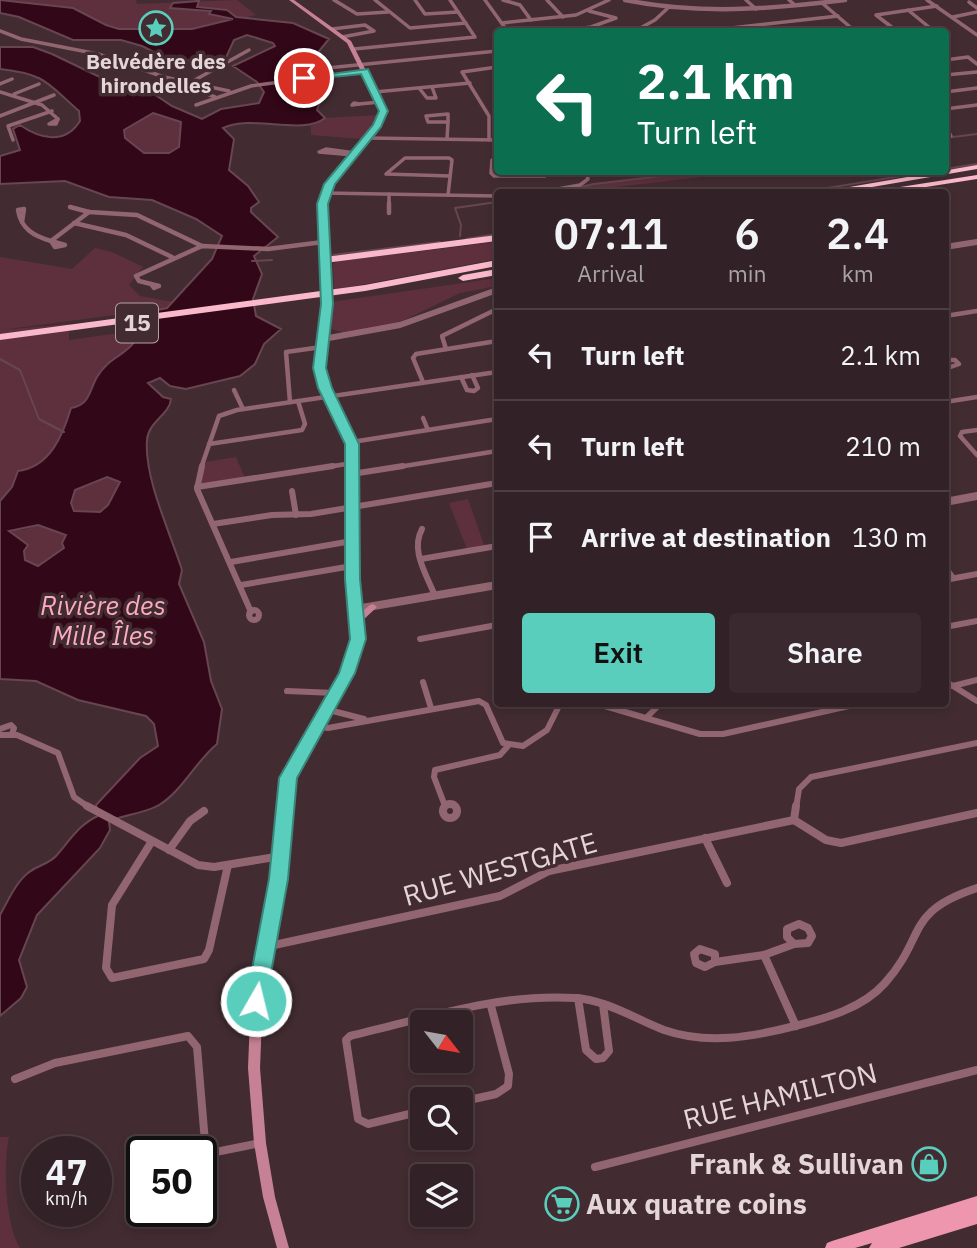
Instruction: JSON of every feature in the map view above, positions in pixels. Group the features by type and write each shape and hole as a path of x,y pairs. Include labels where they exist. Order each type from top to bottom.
{"highway":[{"path":"949,172 977,167"},
{"path":"849,189 931,175"},
{"path":"900,189 977,177"},
{"path":"325,260 494,239"},
{"name":"15","path":"274,303 494,267"},
{"name":"15","path":"0,339 479,276 494,268"}],"main road":[{"path":"283,1248 269,1196 260,1143 254,1040 257,994 281,856 288,778 356,651 357,621 352,566 352,442 320,372 327,304 323,242 325,193 383,117 380,102 354,49 332,29 291,0"},
{"path":"355,605 372,607"},
{"path":"357,621 372,607"},
{"path":"832,1248 977,1203"},
{"path":"876,1248 977,1217"}],"street":[{"path":"334,0 354,14 388,12"},
{"path":"375,0 410,28 466,23"},
{"path":"415,0 425,14 458,12"},
{"path":"354,49 475,37 450,0"},
{"path":"485,0 505,28"},
{"path":"503,0 520,5 531,20"},
{"path":"547,0 563,18"},
{"path":"502,23 563,18 589,11 609,0"},
{"path":"625,0 668,8 709,11 845,0"},
{"path":"746,0 756,9"},
{"path":"789,0 795,5"},
{"path":"927,0 977,35"},
{"path":"953,17 977,10 969,2"},
{"path":"821,3 852,28"},
{"path":"893,28 876,15 937,6"},
{"path":"641,28 668,8"},
{"path":"908,10 930,28"},
{"path":"584,28 616,18 589,11"},
{"path":"732,28 838,16"},
{"path":"332,29 365,25 374,31 342,37"},
{"path":"0,31 21,39 91,52 217,97"},
{"path":"193,81 249,50"},
{"path":"287,72 494,51"},
{"path":"949,59 968,57 977,64"},
{"path":"489,140 490,122 462,72 494,67"},
{"path":"196,105 256,85 365,71"},
{"path":"949,75 977,72"},
{"path":"164,77 193,81 231,92"},
{"path":"172,81 178,78"},
{"path":"0,84 12,79"},
{"path":"375,92 470,83"},
{"path":"0,98 39,85"},
{"path":"419,88 427,98 436,98 432,87"},
{"path":"949,92 977,88"},
{"path":"0,92 32,101 52,111 58,119"},
{"path":"0,116 32,101 54,95"},
{"path":"359,104 380,102"},
{"path":"949,108 977,105"},
{"path":"13,140 8,127 52,111"},
{"path":"447,139 449,122 446,114 426,116 426,121 449,122"},
{"path":"949,132 951,136"},
{"path":"368,138 494,140"},
{"path":"326,149 354,154 319,152 326,149"},
{"path":"448,195 452,160 449,158 405,158 386,174 450,176"},
{"path":"494,159 491,173 494,176 545,175"},
{"path":"558,189 580,185 588,179 587,175"},
{"path":"325,193 494,195"},
{"path":"389,194 389,213"},
{"path":"70,207 89,212 136,215 202,246"},
{"path":"22,222 29,233 51,241 89,212"},
{"path":"74,223 127,235 172,257"},
{"path":"150,283 139,281 136,276 172,257 202,246 263,249 323,242"},
{"path":"949,246 977,242"},
{"path":"290,402 286,351 383,331 418,319 469,295 494,290"},
{"path":"446,349 442,335 494,310"},
{"path":"949,315 977,311"},
{"path":"423,382 413,356 494,341"},
{"path":"949,360 955,360 959,364 949,368"},
{"path":"251,612 197,487 219,416 243,409 494,372"},
{"path":"461,377 467,390 474,391 478,388 472,375"},
{"path":"234,390 243,409"},
{"path":"949,401 977,397"},
{"path":"209,444 302,430 305,424 298,401"},
{"path":"423,418 428,430"},
{"path":"352,442 494,419"},
{"path":"977,430 962,432 960,436 977,455"},
{"path":"352,474 494,451"},
{"path":"197,487 352,463"},
{"path":"213,524 269,515 296,515 351,508 494,484"},
{"path":"292,491 296,515"},
{"path":"949,502 977,496"},
{"path":"422,529 417,536 421,559 435,596"},
{"path":"231,562 352,541"},
{"path":"421,559 494,547"},
{"path":"241,585 352,566"},
{"path":"949,572 953,578"},
{"path":"949,579 977,574"},
{"path":"372,607 494,585"},
{"path":"949,626 977,621"},
{"path":"420,639 494,626"},
{"path":"953,686 977,680"},
{"path":"423,682 431,708"},
{"path":"949,684 977,701"},
{"path":"288,691 335,693"},
{"path":"316,726 329,727 481,701 486,705 503,743 508,746"},
{"path":"446,806 434,777 435,770 500,755 508,746 542,738 559,707"},
{"path":"608,707 700,734 723,734 844,707"},
{"path":"646,718 657,707"},
{"path":"326,709 366,720"},
{"path":"0,729 10,725 14,729 12,734"},
{"path":"0,735 12,734 58,753 74,797 112,820 204,867 228,866 281,856"},
{"path":"977,743 810,778 799,789 794,820 826,841 841,843 977,813"},
{"path":"169,850 192,819 204,811"},
{"name":"RUE WESTGATE","path":"265,947 454,908 500,895 550,870 794,820"},
{"path":"705,838 727,883"},
{"path":"152,841 112,905 106,968 112,978 123,978 204,959 209,950 228,866"},
{"path":"410,1114 368,1124 358,1119 346,1040 350,1036 536,996 578,998 603,1004 684,1036 720,1039 796,1026 863,1002 886,982 925,912 976,891"},
{"path":"715,962 765,956 794,944"},
{"path":"765,956 796,1026"},
{"path":"578,998 586,1050 596,1059 603,1058 609,1051 603,1004"},
{"path":"473,1099 496,1094 508,1086 509,1074 491,1006"},
{"path":"15,1079 55,1063 188,1036 195,1041 197,1047 203,1136"},
{"name":"RUE HAMILTON","path":"595,1167 977,1070"},
{"path":"217,1151 260,1143"}],"shaded area":[{"path":"0,0 136,0 137,4 237,0 256,15 192,29 119,29 73,8"},
{"path":"153,113 181,122 179,148 169,153 144,153 125,138 124,130"},
{"path":"379,115 362,139 311,135 311,126 325,118"},
{"path":"663,175 719,175 599,189 575,189 584,185"},
{"path":"494,242 494,260 334,290 333,264 339,261"},
{"path":"95,248 112,252 143,267 129,285 140,296 173,302 167,308 1,330 69,324 69,340 141,330 129,351 98,375 89,398 80,406 71,408 54,448 39,463 18,471 12,487 0,501 0,257 72,269"},
{"path":"494,278 494,287 460,293 394,325 344,333 332,329 331,302"},
{"path":"236,457 245,478 201,484 205,462"},
{"path":"107,477 120,482 128,521 73,511 71,503 75,490"},
{"path":"468,499 484,545 467,549 449,503"},
{"path":"38,525 66,535 62,543 66,553 28,581 24,551 28,545 8,530 24,530"},
{"path":"0,1137 9,1137 6,1162 8,1209 20,1248 0,1248"}],"water":[{"name":"Rivière des Mille Îles","path":"0,0 73,8 119,29 192,29 233,19 209,14 211,11 170,8 173,3 199,1 197,7 227,10 236,17 293,23 329,39 311,61 291,64 280,70 287,82 298,84 321,99 317,110 325,118 304,125 248,123 223,128 234,139 229,170 248,186 259,202 251,208 251,212 278,237 254,256 262,274 253,299 256,316 281,329 264,344 255,364 240,376 186,389 170,386 160,378 148,383 163,397 171,399 167,409 148,434 147,455 159,505 182,570 179,584 204,642 211,681 222,709 217,744 182,784 159,805 109,822 110,830 100,848 37,915 19,960 27,987 21,998 0,1016 0,915 12,893 28,873 53,859 81,827 100,815 96,805 140,758 158,746 154,724 146,716 78,700 36,681 0,679 0,501 12,487 18,471 39,463 54,448 71,408 85,401 104,368 137,338 143,313 167,308 212,259 222,236 196,219 152,200 109,197 65,181 0,184 0,156 20,150 13,129 20,125 36,134 60,137 74,129 80,121 79,111 45,81 27,74 0,69 0,47 33,47 106,80 148,90 172,106 202,119 221,109 259,103 264,92 257,82 233,66 275,46 247,35 234,40 223,64 166,58 142,46 121,40 73,40 19,17 0,13","holes":["153,113 181,122 179,147 169,153 144,153 125,138 124,130","107,477 120,482 108,505 100,512 74,511 71,503 75,490","38,525 66,535 62,543 64,548 38,566 25,560 24,551 28,545 9,531"]}],"waterway":[{"path":"949,138 977,134"},
{"path":"949,168 977,164"},
{"path":"572,189 670,175"},
{"path":"821,189 908,175"},
{"path":"460,236 461,225 455,208 494,202"},
{"path":"466,239 494,234"},
{"path":"333,255 440,242"},
{"path":"252,261 272,260"},
{"path":"0,359 20,370 39,419 64,432"}],"place":[{"name":"Belvédère des hirondelles","path":"156,28"},
{"name":"Frank & Sullivan","path":"929,1164"},
{"name":"Aux quatre coins","path":"562,1204"}],"route":[{"path":"256,1001 278,879 288,778 292,766 347,673 358,639 353,593 352,444 325,388 320,368 327,304 322,204 330,184 378,125 383,111 365,71 304,78"}]}
